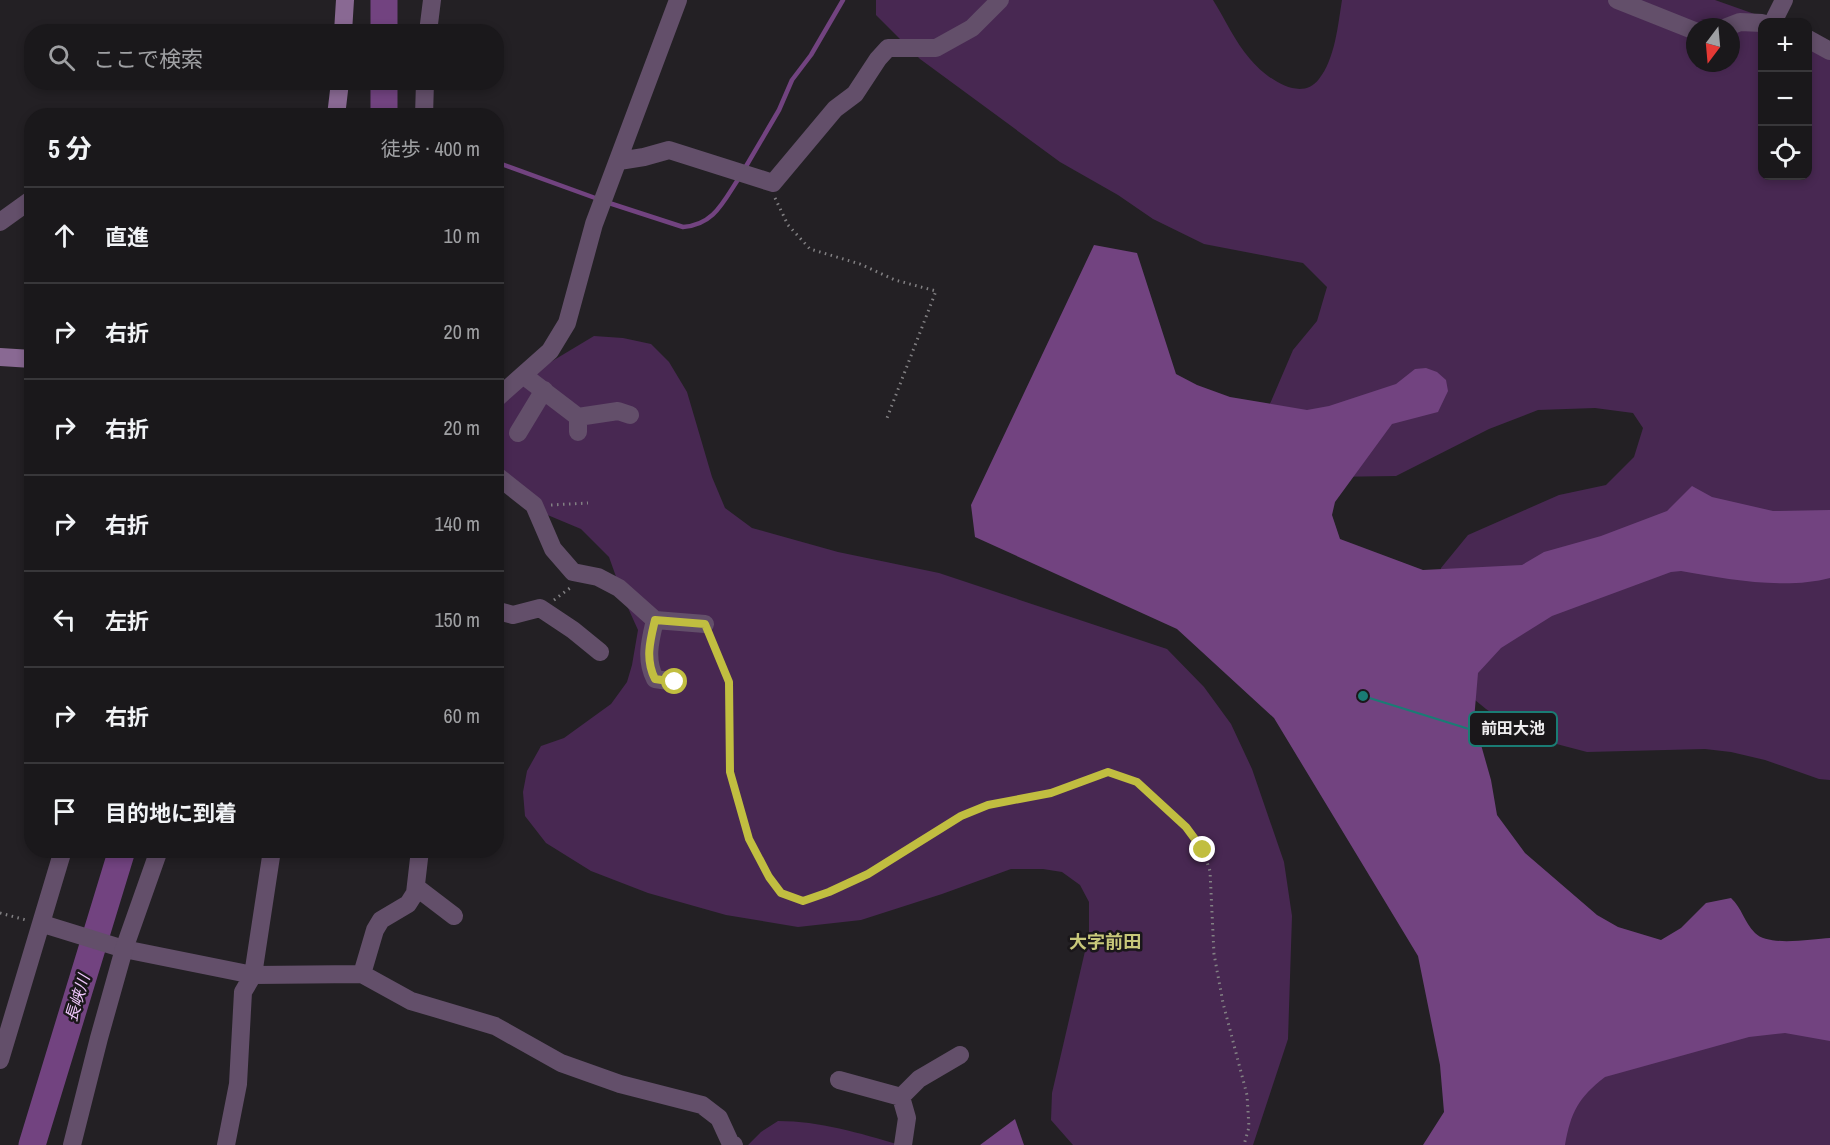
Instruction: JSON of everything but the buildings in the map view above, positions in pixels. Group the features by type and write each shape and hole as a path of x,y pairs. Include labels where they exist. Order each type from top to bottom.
{"main road":[{"path":"344,24 345,0"},
{"path":"337,108 339,90"},
{"path":"0,357 24,358"}],"street":[{"path":"429,24 432,0"},
{"path":"504,392 550,351 567,323 594,224 678,0"},
{"path":"619,161 669,150 773,183 835,109 855,94 888,48 936,48 972,28 1000,0"},
{"path":"1617,0 1686,27"},
{"path":"1775,18 1784,0"},
{"path":"1740,22 1758,22"},
{"path":"1812,41 1830,51"},
{"path":"424,108 425,90"},
{"path":"0,222 24,204"},
{"path":"523,375 544,390 578,424 618,411 630,415"},
{"path":"518,433 544,390"},
{"path":"504,488 525,497 534,506 553,549 573,572 598,577 619,588 655,620 705,624"},
{"path":"504,615 540,609 573,630 600,652"},
{"path":"655,620 648,651 650,669 664,685"},
{"path":"0,1060 46,925 61,858"},
{"path":"72,1145 119,947 156,858"},
{"path":"226,1145 238,1084 243,992 253,975 271,858"},
{"path":"362,974 375,930 381,920 408,904 415,892 419,858"},
{"path":"416,887 454,916"},
{"path":"46,925 119,947 253,975 362,974 411,1001 495,1026 561,1063 620,1084 702,1106 719,1118 730,1143 734,1145"},
{"path":"901,1097 919,1079 960,1054"},
{"path":"839,1080 901,1097"},
{"path":"901,1097 907,1118 903,1145"}],"path":[{"path":"766,180 788,225 810,249 860,264 895,280 936,291 887,418"},
{"path":"534,506 588,503"},
{"path":"540,609 572,587 580,575"},
{"path":"705,624 729,682 730,772 733,783 749,839 769,877 781,893 803,901 829,892 868,874 961,816 988,805 1051,793 1108,772 1137,782 1186,827 1203,850 1210,871 1214,954 1223,1003 1247,1095 1249,1127 1244,1145"},
{"path":"0,913 46,925"}],"shaded area":[{"path":"876,0 1213,0 1240,45 1256,66 1283,85 1302,89 1311,86 1319,79 1329,62 1342,0 1715,0 1766,18 1758,18 1758,180 1812,180 1812,35 1830,42 1830,780 1819,779 1765,760 1731,752 1705,749 1587,752 1526,736 1486,709 1437,669 1436,616 1441,568 1468,535 1559,495 1606,485 1634,457 1643,428 1633,413 1595,408 1538,410 1489,429 1396,476 1327,477 1269,406 1293,350 1317,321 1327,287 1303,263 1204,244 1153,219 1118,195 1060,162 920,59 876,15"},
{"path":"1094,245 1137,253 1176,374 1197,385 1230,397 1307,410 1329,406 1396,384 1415,369 1426,368 1437,372 1446,380 1448,391 1438,412 1392,424 1335,502 1332,515 1340,539 1423,570 1522,565 1544,552 1601,536 1667,511 1692,486 1712,497 1773,511 1830,510 1830,578 1775,583 1736,580 1681,571 1671,572 1552,616 1501,648 1478,673 1474,720 1491,780 1497,815 1525,853 1597,915 1618,927 1661,940 1681,928 1706,903 1731,898 1751,929 1761,937 1780,941 1830,938 1830,1041 1785,1033 1749,1037 1605,1077 1588,1092 1577,1106 1565,1145 1423,1145 1444,1112 1440,1065 1418,956 1274,718 1177,629 975,537 971,505"},
{"path":"594,336 623,338 651,344 669,362 687,392 712,477 725,508 752,528 838,552 939,573 1167,649 1204,687 1231,724 1252,769 1284,862 1292,916 1288,1039 1253,1145 1073,1145 1051,1120 1052,1093 1089,934 1089,902 1080,885 1062,872 1043,869 1011,869 861,920 798,927 726,915 648,893 591,871 546,843 525,816 523,792 527,771 541,746 564,738 611,704 627,682 638,630 609,557 581,529 538,511 504,482 504,383 529,375"},
{"path":"1830,974 1830,1145 1562,1145 1573,1052"},
{"path":"1015,1119 1024,1145 980,1145"},
{"path":"778,1121 824,1125 900,1145 748,1145 761,1132"}],"waterway":[{"name":"長峡川","path":"384,0 384,24"},
{"path":"745,168 779,110 792,80 811,55 843,0"},
{"name":"長峡川","path":"384,90 384,108"},
{"path":"504,165 598,199"},
{"path":"606,202 683,227 703,222 717,211 739,178"},
{"name":"長峡川","path":"32,1145 120,858"}],"place":[{"name":"前田大池","path":"1363,696"}],"district":[{"name":"大字前田","path":"1105,941"}],"route":[{"path":"675,682 655,679 650,669 648,651 655,620 705,624 729,682 730,772 749,839 769,877 781,893 803,901 868,874 961,816 988,805 1051,793 1108,772 1137,782 1186,827 1203,850"}]}
